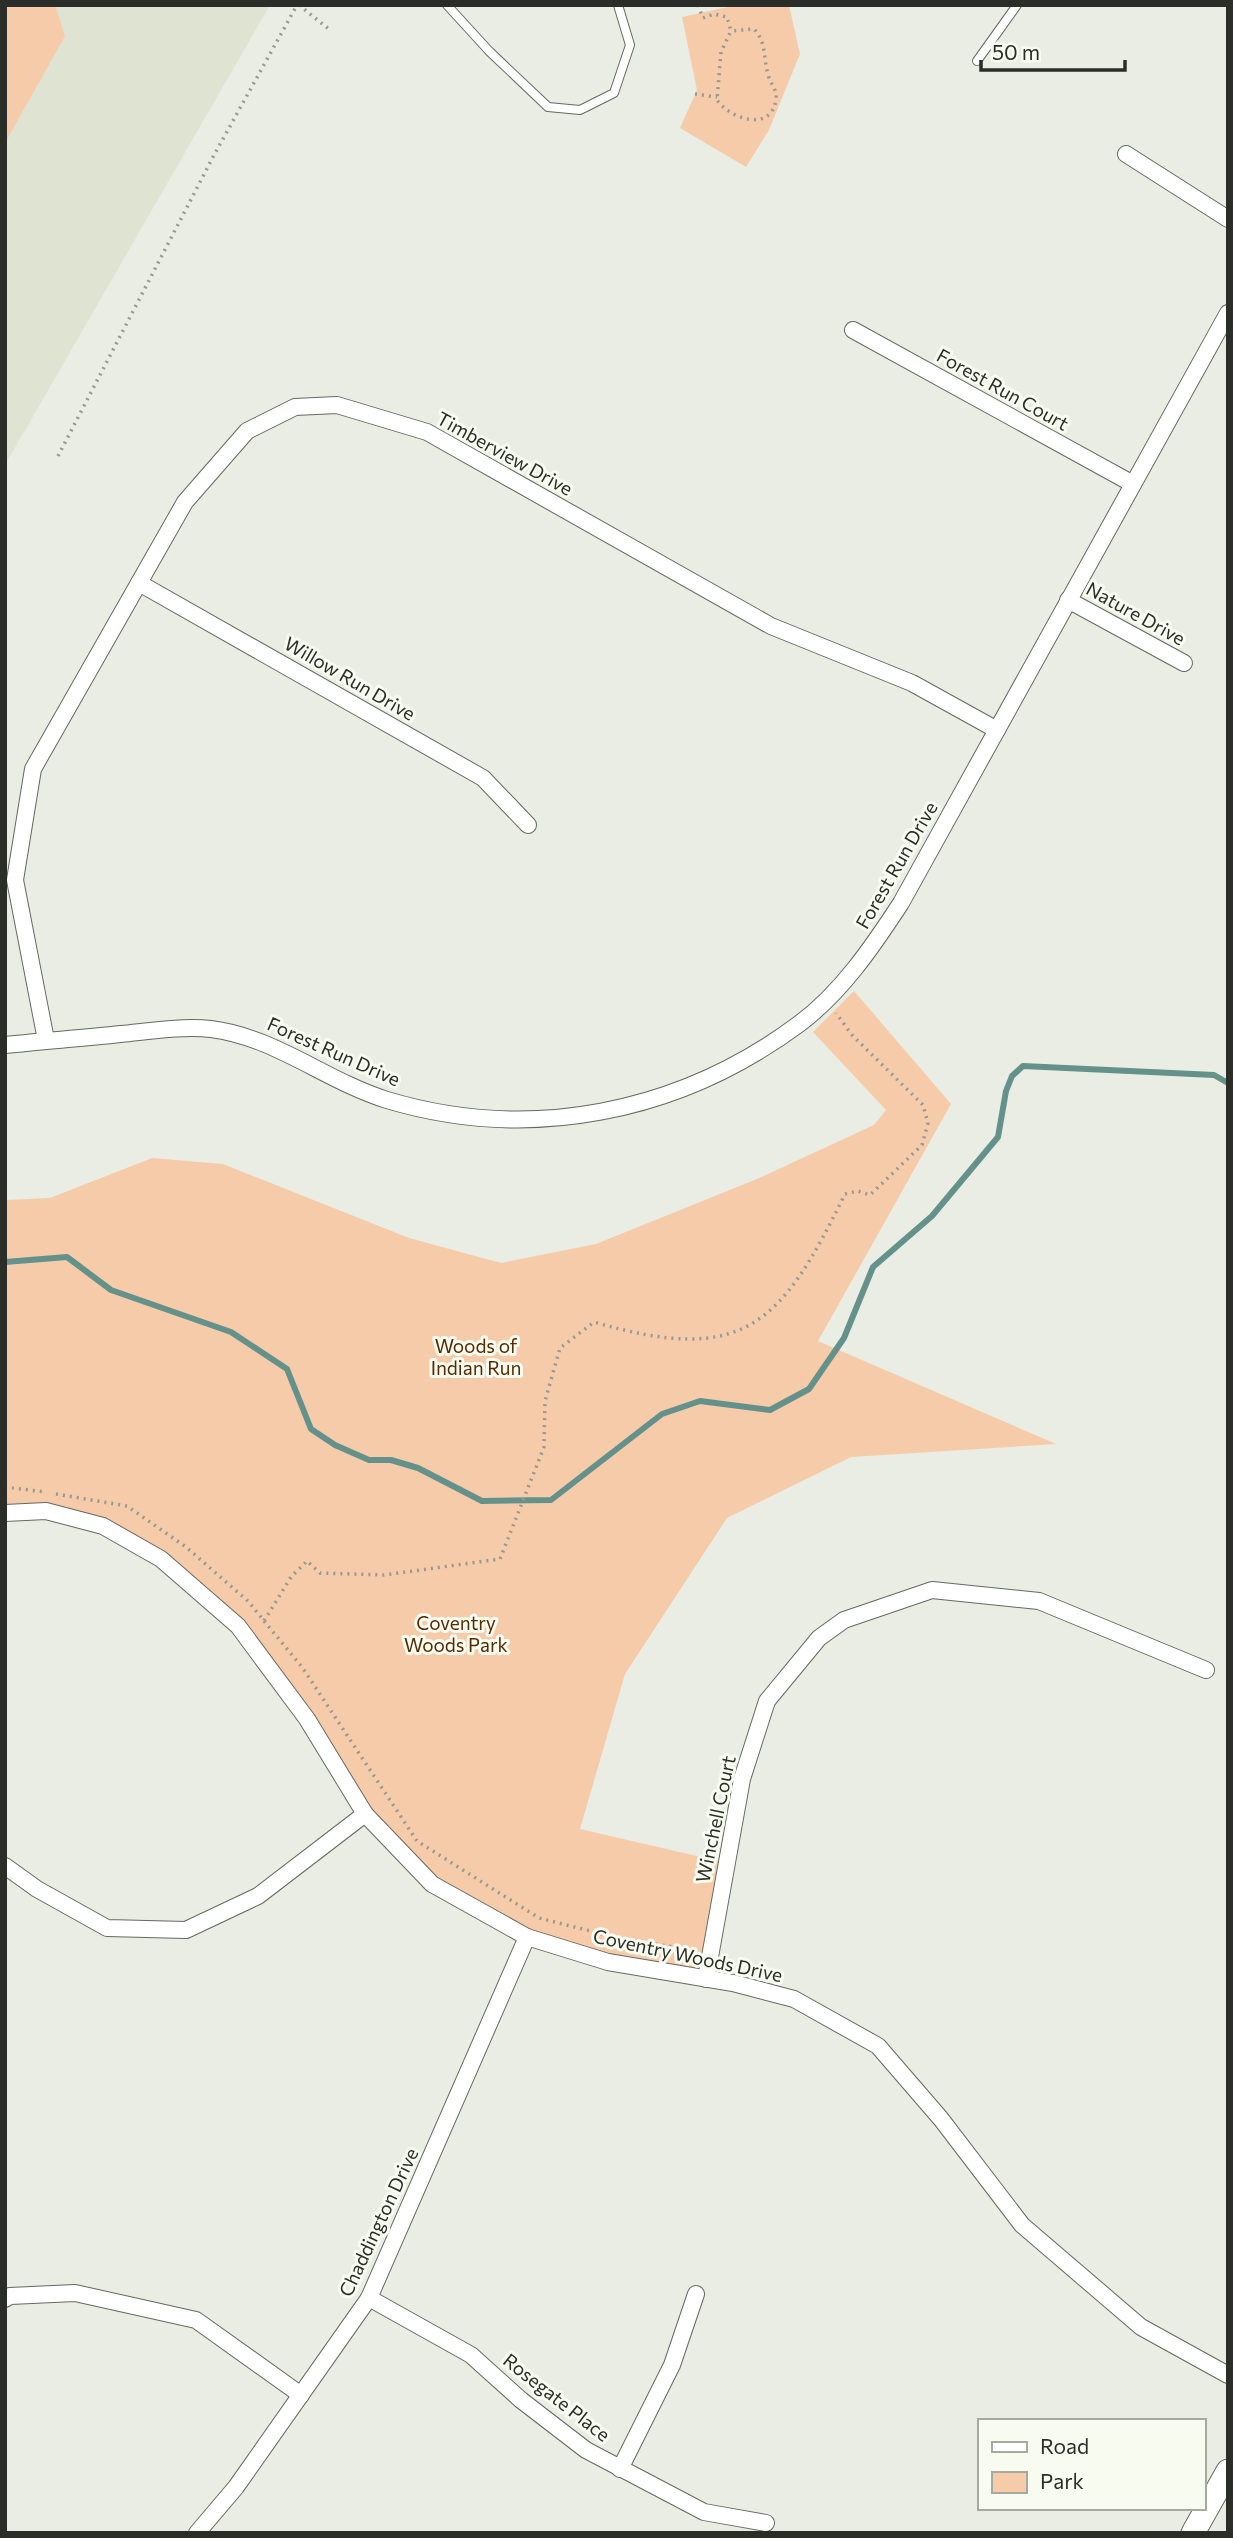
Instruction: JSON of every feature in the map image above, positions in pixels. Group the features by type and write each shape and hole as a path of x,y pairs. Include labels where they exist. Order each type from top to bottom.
{"main road":[{"path":"1193,2533 1228,2471"}],"street":[{"path":"1126,154 1228,219"},
{"name":"Forest Run Drive","path":"5,1045 165,1030 210,1029 254,1038 330,1077 384,1099 436,1114 550,1121 645,1102 708,1079 800,1024 875,944 901,903 1228,313"},
{"name":"Forest Run Court","path":"853,330 1133,484"},
{"name":"Timberview Drive","path":"46,1040 15,880 33,769 185,502 247,431 295,407 337,405 427,432 771,626 912,683 997,730"},
{"name":"Willow Run Drive","path":"139,583 483,778 528,825"},
{"name":"Nature Drive","path":"1068,600 1184,663"},
{"name":"Coventry Woods Drive","path":"5,1513 46,1511 103,1526 161,1559 238,1626 307,1719 365,1814 432,1884 527,1937 608,1962 706,1979 794,1999 878,2046 941,2119 1022,2225 1141,2327 1228,2375"},
{"name":"Winchell Court","path":"706,1979 742,1779 767,1701 819,1638 844,1620 932,1590 1039,1601 1206,1670"},
{"path":"5,1866 37,1889 107,1928 186,1930 258,1896 365,1814"},
{"name":"Chaddington Drive","path":"202,2527 236,2487 369,2298 527,1937"},
{"path":"7,2293 75,2293 196,2320 301,2395"},
{"path":"620,2469 672,2365 696,2294"},
{"name":"Rosegate Place","path":"369,2298 471,2355 521,2400 586,2451 704,2512 766,2523"},
{"path":"202,2527 219,2533"}],"lane":[{"path":"447,5 489,51 548,107 580,110 614,93 630,46 618,5"},
{"path":"977,61 1017,5"}],"path":[{"path":"58,456 213,157 298,5 330,30"},
{"path":"698,5 703,18 714,14 727,17 731,31 721,52 717,97 728,112 752,120 764,118 776,102 775,86 767,73 768,62 760,35 747,27 731,31"},
{"path":"695,94 717,97"},
{"path":"264,1621 291,1577 307,1561 320,1573 384,1575 500,1559 544,1447 545,1401 560,1348 594,1322 634,1334 676,1340 725,1335 758,1323 801,1278 845,1194 859,1191 870,1195 922,1145 928,1123 923,1105 852,1035 825,999"},
{"path":"5,1487 127,1506 186,1547 249,1602 302,1667 417,1841 539,1918 618,1938 680,1948"}],"shaded area":[{"path":"5,5 270,5 5,465"}],"green space":[{"path":"5,5 55,5 65,36 5,143"},
{"path":"737,5 789,5 800,54 769,130 746,167 680,128 697,90 682,17"},
{"name":"Coventry Woods Park","path":"854,991 951,1104 818,1341 1056,1444 851,1457 727,1518 625,1674 580,1829 727,1863 706,1979 527,1937 432,1884 365,1814 238,1626 103,1526 5,1513 5,1200 50,1198 152,1158 223,1164 409,1238 501,1263 596,1244 757,1179 874,1125 886,1110 813,1032"}],"waterway":[{"path":"5,1262 67,1257 111,1290 231,1332 287,1369 311,1429 335,1445 369,1460 391,1460 418,1468 482,1501 551,1500 662,1414 700,1401 770,1410 809,1389 844,1338 873,1267 932,1216 998,1137 1006,1091 1012,1076 1023,1066 1214,1075 1228,1083"}],"park label":[{"name":"Woods of Indian Run","path":"476,1356"}]}
